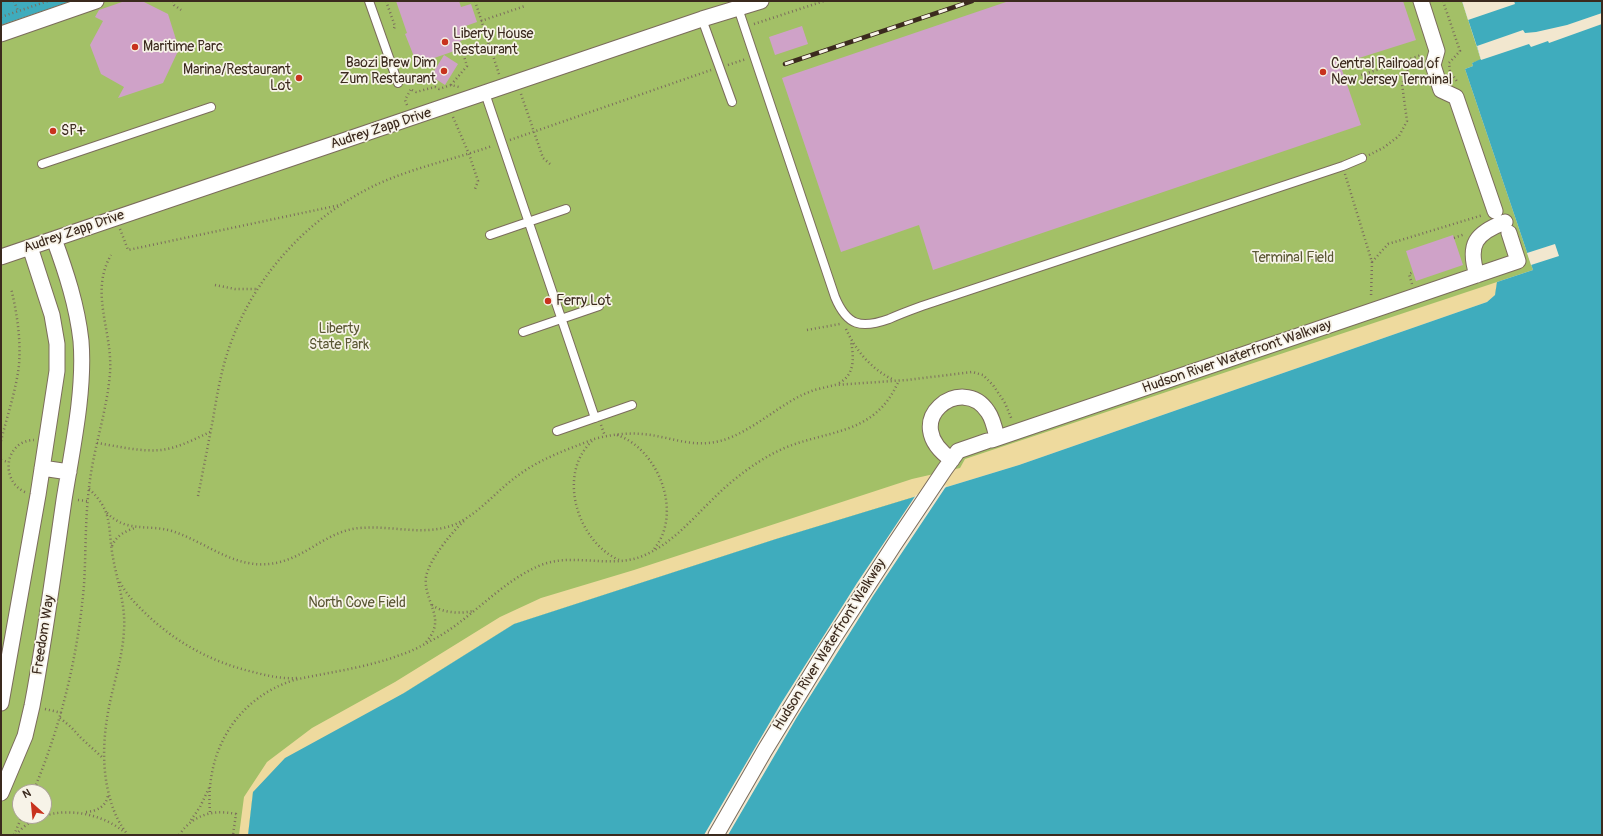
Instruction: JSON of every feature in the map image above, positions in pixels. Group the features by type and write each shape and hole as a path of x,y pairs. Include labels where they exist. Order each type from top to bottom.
{"street":[{"path":"1,34 96,1"},
{"name":"Audrey Zapp Drive","path":"1,257 702,19 761,1"},
{"name":"Hudson River Waterfront Walkway","path":"716,835 765,750 828,647 894,545 958,451 1518,261 1456,97 1441,90 1433,65 1438,51 1420,1"},
{"path":"1477,275 1473,255 1476,240 1487,230 1504,222"},
{"name":"Freedom Way","path":"1,793 25,736 32,706 69,472 79,395 82,355 75,304 68,277 54,239"},
{"path":"1,703 56,386 57,344 52,315 30,247"},
{"path":"948,465 938,450 930,432 933,416 937,409 947,401 959,397 965,397 977,401 988,412 992,440"},
{"path":"42,468 69,472"}],"lane":[{"path":"369,1 398,83"},
{"path":"738,8 835,297 844,315 855,323 862,325 878,323 922,306 1343,166 1362,158"},
{"path":"702,19 732,102"},
{"path":"485,93 595,418"},
{"path":"42,164 211,106"},
{"path":"490,235 566,209"},
{"path":"523,332 599,306"},
{"path":"557,431 632,405"}],"path":[{"path":"14,1 18,11"},
{"path":"1,17 39,2 48,1"},
{"path":"173,1 174,5 180,10"},
{"path":"386,1 395,26 393,31"},
{"path":"475,1 489,44 534,131 543,158 550,164"},
{"path":"744,28 824,1"},
{"path":"1443,1 1460,51 1450,63 1450,71"},
{"path":"481,21 525,6"},
{"path":"398,83 416,92 435,87 439,89 451,84 467,66 463,53 489,44"},
{"path":"1346,80 1421,55"},
{"path":"198,496 221,380 229,348 258,289 284,255 310,228 343,204 398,176 502,143 754,56"},
{"path":"1362,158 1383,148 1399,136 1407,121 1402,84 1413,58"},
{"path":"451,84 464,88"},
{"path":"411,118 405,100 412,90"},
{"path":"448,106 469,154 478,181 475,190"},
{"path":"1343,166 1372,262 1369,312"},
{"path":"115,218 128,250 343,204"},
{"path":"1372,262 1388,244 1504,222"},
{"path":"35,784 60,718 68,688 79,623 84,586 88,489 92,463 109,385 110,347 100,287 103,272 111,255"},
{"path":"214,285 235,289 258,289"},
{"path":"1,441 14,393 19,364 19,333 10,288"},
{"path":"807,330 832,327 844,323 851,339 861,354 875,368 888,377 900,380"},
{"path":"835,385 846,379 849,374 853,360 851,339"},
{"path":"418,647 429,638 435,628 436,617 426,583 430,568 442,548 467,518 529,468 594,439 615,435 641,434 696,443 717,442 725,440 744,430 797,397 814,390 835,385 900,380 965,372 984,375 993,385 1005,403 1016,432"},
{"path":"210,812 211,781 215,760 223,739 241,714 264,694 284,683 387,659 418,647 448,630 478,609 519,576 543,564 566,560 620,561 636,559 651,552 676,535 716,495 771,454 797,443 845,431 864,421 881,408 900,380"},
{"path":"97,443 145,450 162,450 211,432"},
{"path":"615,435 630,441 645,454 655,469 663,488 666,508 664,527 659,542 651,552"},
{"path":"594,439 586,448 579,461 575,480 575,498 581,517 591,535 605,551 620,561"},
{"path":"1,460 8,462"},
{"path":"88,489 100,501 107,513 117,521 136,527 153,527 171,531 232,559 251,564 270,564 292,558 339,533 349,530 370,527 425,531 447,527 467,518"},
{"path":"107,513 125,627 122,654 109,710 104,758 108,790 115,815 128,835"},
{"path":"112,547 114,542 121,534 136,527"},
{"path":"117,576 124,590 134,602 166,631 189,647 214,660 242,670 279,678 306,677"},
{"path":"432,604 440,610 460,612 478,609"},
{"path":"60,718 72,727 81,738 104,758"},
{"path":"179,835 200,808 211,781"},
{"path":"15,835 26,825 46,816 92,812 103,806 106,802 108,790"},
{"path":"79,812 108,821 128,835"},
{"path":"188,824 195,818 210,812 236,814 233,835"},
{"path":"15,835 19,824"}],"green space":[{"name":"Liberty State Park","path":"72,1 1462,1 1481,60 1472,63 1473,66 1465,69 1533,270 1497,282 1495,295 908,499 776,539 514,624 404,693 253,792 248,835 1,835 1,25"}],"sand":[{"path":"1497,282 1495,295 1487,302 1019,465 776,539 514,624 404,693 253,792 248,835 239,835 244,797 267,762 312,728 395,682 500,617 541,598 634,570 912,479 960,468 965,459"}],"water":[{"path":"1,1 72,1 1,25"},
{"path":"1462,1 1602,1 1602,835 248,835 253,792 285,758 404,693 514,624 776,539 1019,465 1487,302 1495,295 1497,282 1533,270 1465,69 1473,66 1472,63 1481,59"}],"pier":[{"path":"1462,1 1514,1 1515,4 1468,20"},
{"path":"1602,13 1602,24 1549,43 1548,41 1531,47 1529,44 1481,60 1477,46 1523,30 1525,33 1536,32 1567,25"},
{"path":"1555,244 1559,256 1531,265 1527,253"},
{"path":"947,485 873,596 797,717 728,835 704,835 780,705 857,583 916,495"}],"building":[{"name":"Maritime Parc","path":"125,1 142,1 168,14 179,49 163,83 118,98 124,87 101,74 90,45 103,21 95,17 99,10"},
{"name":"Liberty House Restaurant","path":"396,1 459,1 461,7 471,4 477,22 460,28 463,40 460,41 463,48 417,64 405,34 407,33"},
{"path":"1009,1 1403,1 1416,40 1340,64 1361,125 933,270 919,225 841,252 782,78"},
{"path":"802,26 808,44 775,55 769,37"},
{"path":"444,55 458,64 445,85 431,76"},
{"path":"1453,235 1463,265 1416,281 1406,251"}],"railway":[{"path":"785,64 972,1"}],"place":[{"name":"Liberty House Restaurant","path":"445,42"},
{"name":"Maritime Parc","path":"135,47"},
{"name":"Baozi Brew Dim Zum Restaurant","path":"444,71"},
{"name":"Central Railroad of New Jersey Terminal","path":"1323,72"},
{"name":"Marina/Restaurant Lot","path":"299,78"},
{"name":"SP+","path":"53,131"},
{"name":"Ferry Lot","path":"548,301"}],"park label":[{"name":"Terminal Field","path":"1293,258"},
{"name":"North Cove Field","path":"357,603"}]}
